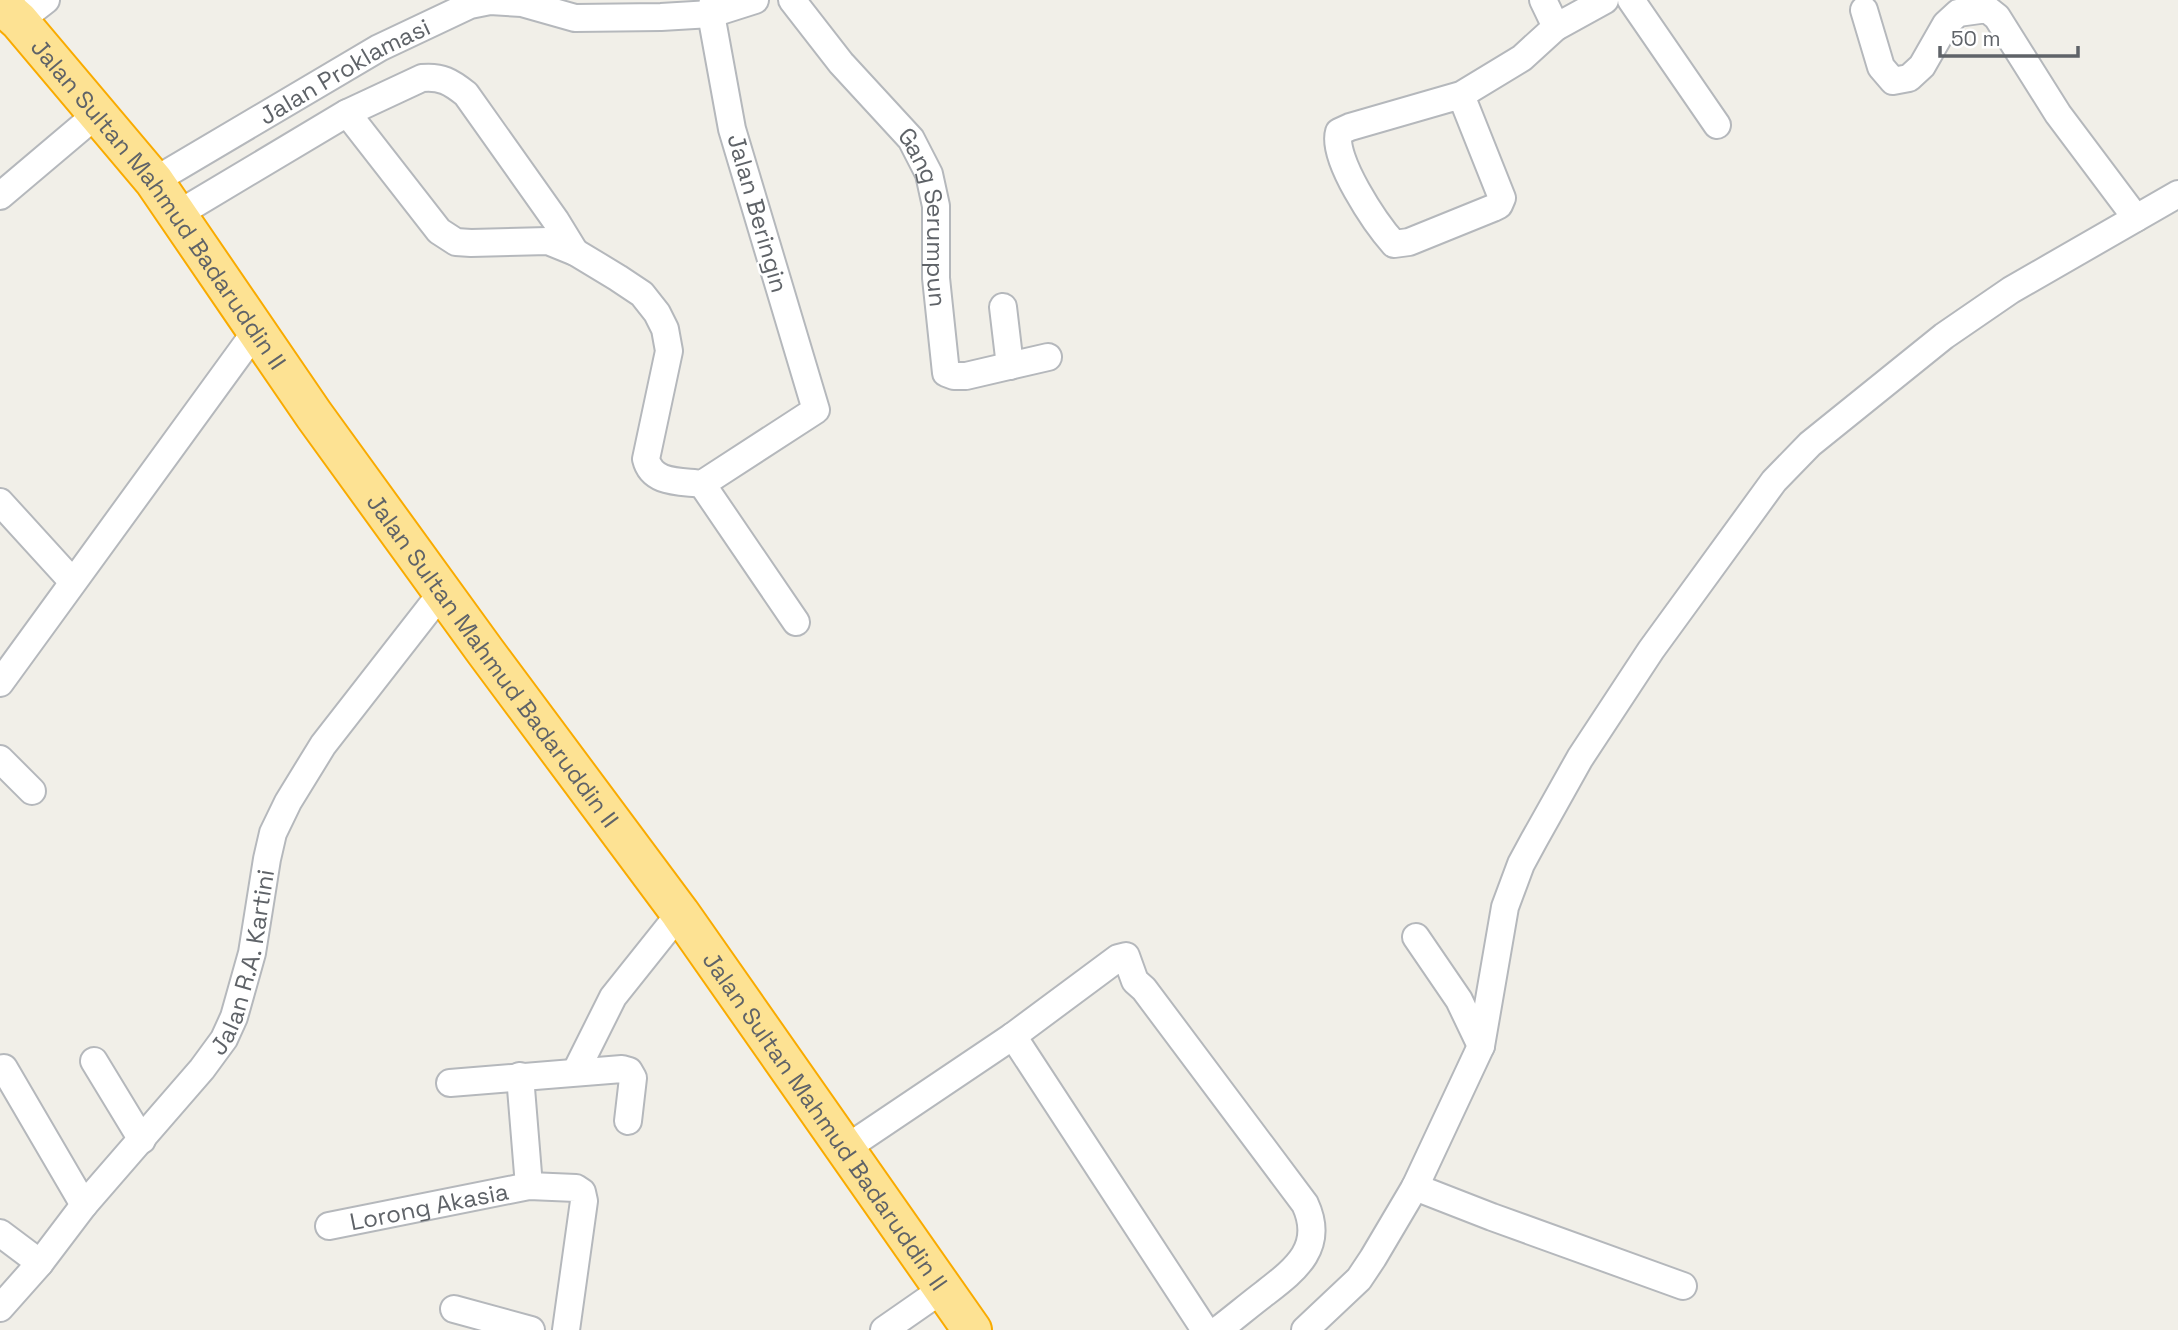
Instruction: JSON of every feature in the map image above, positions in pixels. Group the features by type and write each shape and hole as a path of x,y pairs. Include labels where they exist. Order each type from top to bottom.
{"highway":[{"name":"Jalan Sultan Mahmud Badaruddin II","path":"21,8 97,114 154,181 314,415 680,914 972,1330"}],"street":[{"name":"Jalan Proklamasi","path":"154,181 379,48 470,5 489,1 522,3 575,18 712,7 755,0"},
{"name":"Gang Serumpun","path":"792,0 841,63 911,139 929,174 936,206 936,278 946,373 966,376 1048,357"},
{"path":"1543,0 1556,27"},
{"path":"1461,95 1502,198 1499,205 1409,242 1394,244 1382,231 1346,170 1336,141 1339,132 1461,95 1522,58 1556,27 1605,0"},
{"path":"1631,0 1717,125"},
{"name":"Jalan Beringin","path":"702,484 816,410 733,129 712,7"},
{"path":"1864,10 1881,67 1893,81 1909,78 1922,66 1946,24 1958,13 1987,9 1997,17 2058,114 2136,218"},
{"path":"177,214 347,113 422,78 435,77 449,80 466,94 575,252"},
{"path":"347,113 439,231 456,242 489,244 548,241 575,252 642,294 657,313 665,329 669,351 646,459 648,468 660,478 702,484 796,622"},
{"path":"0,195 97,114"},
{"path":"1305,1330 1359,1279 1415,1187 1481,1046 1505,907 1521,864 1580,758 1651,650 1774,481 1810,444 1944,335 2011,290 2178,194"},
{"path":"1003,307 1010,366"},
{"path":"0,683 256,331"},
{"path":"0,502 72,581"},
{"name":"Jalan R.A. Kartini","path":"0,1308 202,1069 224,1039 234,1017 253,953 273,833 288,802 323,745 443,591"},
{"path":"0,759 32,791"},
{"path":"576,1071 612,997 680,914"},
{"path":"1416,937 1459,1000 1481,1046"},
{"path":"845,1149 1013,1036 1118,958 1126,956 1135,981 1144,989 1305,1204 1311,1216 1310,1245 1303,1259 1293,1271 1218,1330"},
{"path":"1013,1036 1205,1330"},
{"path":"94,1061 142,1140"},
{"path":"4,1068 85,1205"},
{"path":"450,1083 622,1069 629,1071 632,1078 628,1121"},
{"name":"Lorong Akasia","path":"520,1076 529,1186"},
{"name":"Lorong Akasia","path":"329,1226 529,1186 576,1188 582,1192 584,1201 566,1330"},
{"path":"1415,1187 1683,1286"},
{"path":"0,1233 40,1263"},
{"path":"884,1330 943,1289"},
{"path":"454,1309 531,1330"}]}
